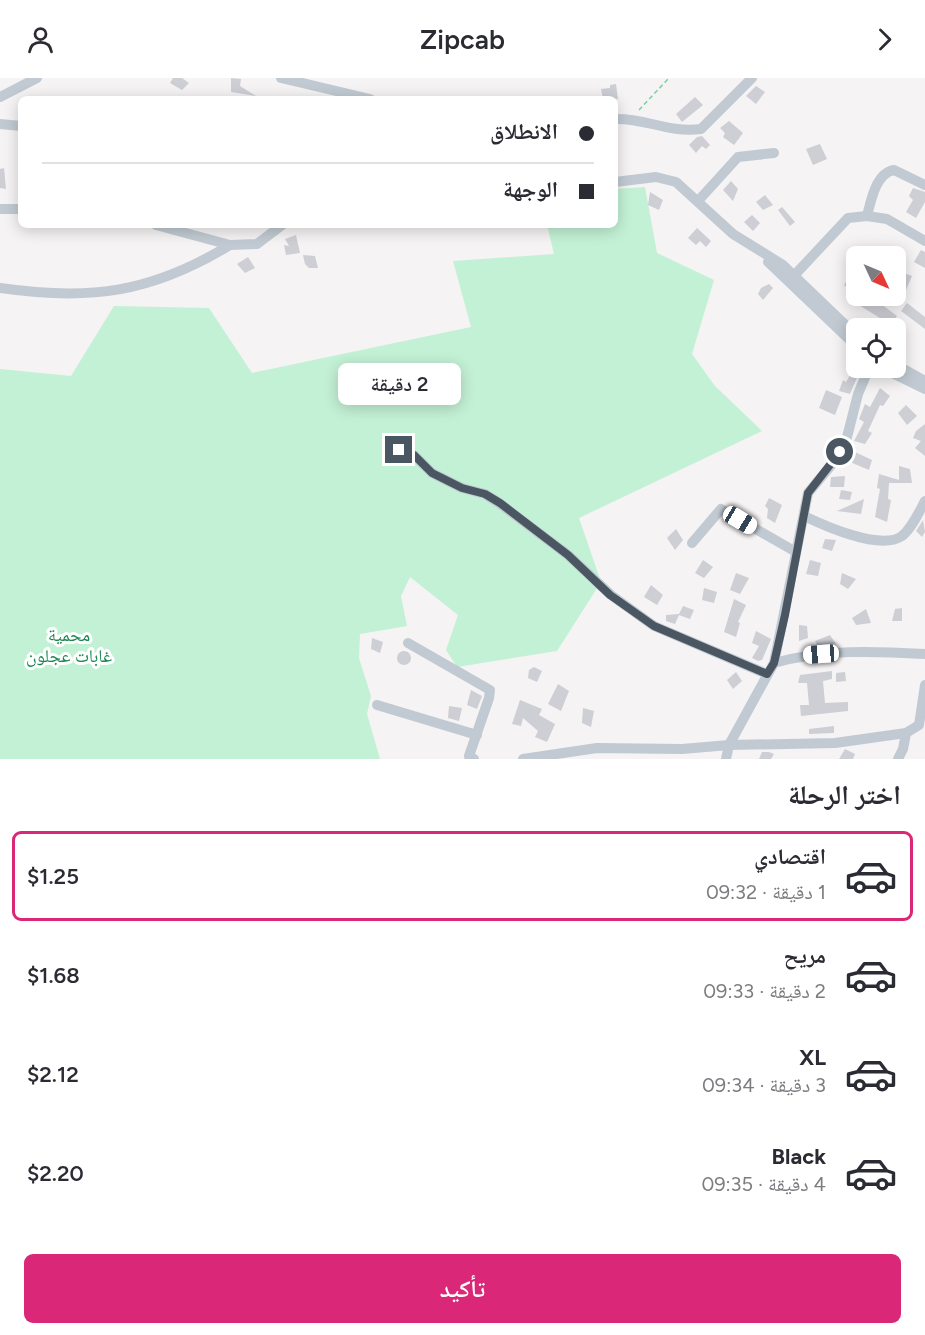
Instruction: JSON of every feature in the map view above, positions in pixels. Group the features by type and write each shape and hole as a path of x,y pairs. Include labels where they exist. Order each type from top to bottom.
{"street":[{"path":"0,97 37,78"},
{"path":"281,78 356,96"},
{"path":"618,119 632,118 674,130 704,128 752,78"},
{"path":"0,124 18,126"},
{"path":"698,201 738,157 774,153"},
{"path":"867,216 880,180 889,170 894,170 925,185"},
{"path":"618,182 668,178 684,187 733,234 756,249 846,326"},
{"path":"0,209 18,210"},
{"path":"791,278 848,218 867,216 887,219 925,241"},
{"path":"167,228 230,246 257,244 278,228"},
{"path":"0,288 80,295 137,286 165,278 230,246"},
{"path":"791,278 846,336"},
{"path":"906,371 925,381"},
{"path":"726,759 729,745 774,663 808,493 833,463 846,441 858,394 865,378"},
{"path":"902,378 925,389"},
{"path":"399,450 414,455 432,473 462,488 485,494 500,503 568,555 610,595 654,626 767,674"},
{"path":"804,516 840,531 888,541 902,536 925,501"},
{"path":"692,543 721,509 796,552"},
{"path":"408,643 487,687 489,698 470,758"},
{"path":"774,663 803,655 866,651 925,654"},
{"path":"523,759 682,750 729,745 835,743 906,733 919,725 925,685"},
{"path":"377,705 477,735"},
{"path":"898,759 903,749 906,733"}],"path":[{"path":"632,118 669,78"}],"green space":[{"name":"محمية غابات عجلون","path":"645,187 657,253 714,280 692,354 715,386 762,431 579,518 601,582 557,651 457,667 446,650 458,615 410,577 401,596 407,626 360,634 359,658 371,696 367,714 380,759 0,759 0,369 71,376 114,306 209,308 252,373 471,327 453,261 554,254 548,228 618,228 618,189"}],"building":[{"path":"173,78 182,78 189,83 182,90 170,83"},
{"path":"231,78 241,79 240,86 256,96 231,92"},
{"path":"616,84 618,96 602,96 601,89 610,88 610,85"},
{"path":"756,86 765,92 756,104 746,96"},
{"path":"695,97 703,105 682,122 676,114"},
{"path":"729,121 743,133 734,145 723,137 725,133 720,128"},
{"path":"702,136 710,145 706,149 702,146 696,153 689,145 697,137"},
{"path":"820,144 827,159 813,165 806,149"},
{"path":"4,168 6,189 0,188 0,169"},
{"path":"731,181 738,189 733,201 723,190"},
{"path":"913,188 925,192 925,202 916,218 906,212 913,200 909,196"},
{"path":"650,192 663,200 659,210 648,205"},
{"path":"765,195 773,205 763,210 756,202"},
{"path":"782,207 795,222 790,226 778,210"},
{"path":"752,215 760,223 753,231 744,222"},
{"path":"697,228 711,241 706,247 700,241 696,245 688,238"},
{"path":"296,235 300,253 286,255 284,245 289,246 285,239"},
{"path":"921,250 925,252 925,268 914,262"},
{"path":"303,255 315,256 318,268 309,268 305,264"},
{"path":"248,257 255,268 245,273 237,264"},
{"path":"906,274 912,276 906,290"},
{"path":"769,284 773,288 763,300 758,294 761,288"},
{"path":"906,304 925,317 925,329 901,311"},
{"path":"861,306 884,306 897,316 896,318 880,318"},
{"path":"848,378 857,378 850,394 839,391 843,380 846,382"},
{"path":"880,388 890,396 883,406 880,405 868,431 872,433 865,444 854,441 864,422 859,419 865,404 870,407"},
{"path":"826,390 842,397 835,415 819,408"},
{"path":"906,405 917,416 907,425 898,413"},
{"path":"925,424 925,456 915,448 921,441 913,438 916,431"},
{"path":"855,452 872,460 869,470 850,462"},
{"path":"899,466 910,469 912,483 889,483 888,499 891,500 887,522 875,517 880,489 877,488 879,474 899,480"},
{"path":"845,476 844,487 830,487 831,477"},
{"path":"841,490 852,492 850,500 839,499"},
{"path":"769,498 782,505 775,523 767,518 768,509 765,506"},
{"path":"864,499 861,514 837,511"},
{"path":"923,520 925,532 922,537 916,531"},
{"path":"676,529 683,540 675,550 667,538"},
{"path":"825,539 836,540 832,551 822,548"},
{"path":"703,560 713,567 704,578 695,573"},
{"path":"810,560 821,563 818,576 806,574"},
{"path":"736,573 749,578 740,594 730,590"},
{"path":"842,573 856,579 848,589 840,584"},
{"path":"651,585 663,595 657,605 644,597"},
{"path":"704,588 717,592 714,603 702,600"},
{"path":"734,599 746,605 738,622 740,623 736,637 724,632"},
{"path":"683,606 694,610 690,619 679,615 675,624 666,621 666,615 679,614"},
{"path":"902,608 902,621 892,621 895,609"},
{"path":"866,609 871,623 856,625 852,618"},
{"path":"799,625 807,626 808,638 799,641"},
{"path":"756,631 771,639 762,660 758,661 752,658 759,646 752,643"},
{"path":"830,635 836,644 818,647 815,641"},
{"path":"372,638 383,642 380,653 371,649"},
{"path":"401,651 407,651 411,658 407,665 401,665 397,661 397,655"},
{"path":"534,667 542,671 537,682 528,678 529,670"},
{"path":"832,671 832,679 823,681 825,703 848,702 848,711 801,716 800,705 809,705 807,683 798,683 800,675"},
{"path":"736,672 742,681 733,689 727,680"},
{"path":"845,672 846,681 836,682 836,673"},
{"path":"558,684 569,691 561,711 548,704"},
{"path":"471,690 482,696 477,709 467,705"},
{"path":"520,700 542,709 539,715 555,724 547,742 535,737 538,731 523,718 521,726 512,724"},
{"path":"449,706 462,708 459,721 448,718"},
{"path":"583,708 594,711 591,727 582,723"},
{"path":"834,726 834,733 809,734 809,729"},
{"path":"845,749 855,754 853,759 839,759"},
{"path":"762,752 774,754 771,759 759,759"}],"route":[{"path":"399,450 414,455 432,473 462,488 485,494 500,503 553,546 568,555 610,595 654,626 718,651 767,674 774,663 785,615 808,493 840,452"}]}
